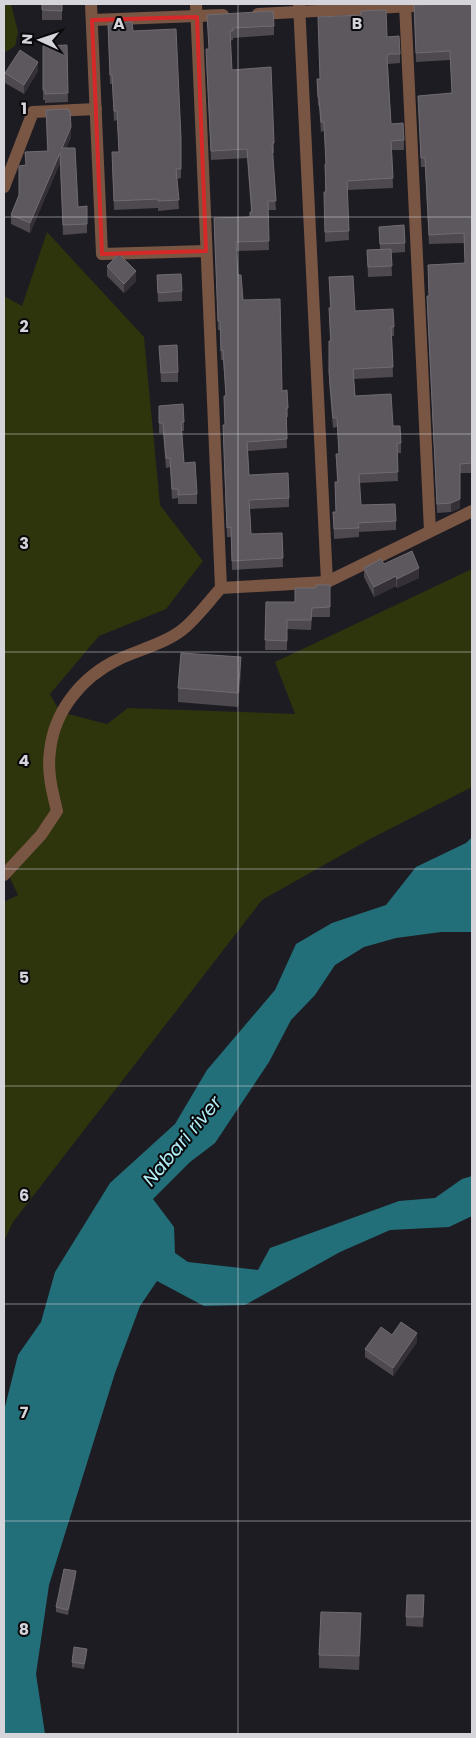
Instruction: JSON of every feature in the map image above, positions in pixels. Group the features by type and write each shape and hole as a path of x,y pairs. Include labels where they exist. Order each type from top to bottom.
{"street":[{"path":"91,4 102,254 206,251"},
{"path":"405,5 430,531"},
{"path":"92,20 196,10 239,15 300,8 423,6"},
{"path":"300,8 327,582"},
{"path":"196,10 221,588"},
{"path":"4,187 33,112 96,109"},
{"path":"4,875 41,835 57,811 52,790 50,751 54,733 68,701 90,678 106,666 182,630 221,588 327,582 472,511"}],"highlighted area":[{"path":"197,17 206,251 102,254 92,20"}],"green space":[{"path":"4,4 11,4 18,32 15,46 4,53"},
{"path":"47,232 144,337 160,505 203,561 166,609 99,636 50,694 60,712 107,724 128,708 295,714 275,662 472,569 472,787 370,839 262,900 13,1222 4,1241 4,902 18,895 4,865 4,296 22,306"}],"water":[{"name":"Nabari river","path":"472,837 472,932 441,932 396,938 364,947 335,965 315,995 291,1020 269,1062 215,1143 190,1162 153,1199 174,1227 175,1253 188,1262 258,1270 270,1248 399,1201 435,1198 462,1179 472,1176 472,1216 449,1227 390,1230 340,1252 245,1305 204,1306 157,1281 140,1306 115,1373 49,1585 36,1674 45,1734 4,1734 4,1411 18,1355 41,1322 55,1272 110,1183 175,1124 207,1070 275,990 296,944 332,923 386,905 416,867 466,843"}],"building":[{"path":"42,4 62,4 62,11 42,10"},
{"path":"472,4 472,463 460,464 460,499 451,503 437,504 427,296 429,296 428,265 465,263 464,233 429,235 425,158 421,158 418,96 452,93 450,51 416,53 414,5"},
{"path":"386,10 387,37 399,36 400,54 388,54 387,58 391,124 403,123 404,140 391,141 393,178 347,181 349,231 325,232 324,192 326,192 326,164 324,122 321,122 317,79 320,79 318,17 361,15 361,11"},
{"path":"273,11 274,26 233,28 233,31 230,31 232,70 271,67 274,143 272,143 276,201 268,201 269,241 236,242 238,275 241,275 243,300 280,299 282,391 287,390 287,439 247,442 249,475 288,473 289,498 249,500 251,534 282,533 283,558 232,561 231,527 227,528 223,425 225,425 224,396 226,396 220,321 218,321 214,218 250,217 250,212 252,212 247,149 211,151 206,49 209,49 207,15"},
{"path":"132,22 133,31 176,29 181,138 181,169 176,169 179,200 114,201 112,152 119,152 117,111 114,111 112,75 110,75 108,24"},
{"path":"67,45 68,93 45,94 45,90 43,90 43,46"},
{"path":"20,50 38,62 24,85 5,73"},
{"path":"68,109 70,111 71,127 62,148 75,148 78,207 87,206 87,224 63,225 60,153 30,223 11,215 19,195 19,166 26,165 25,152 48,151 46,110"},
{"path":"404,225 405,243 380,244 379,227"},
{"path":"391,249 392,266 368,267 367,250"},
{"path":"119,254 136,271 124,284 107,266"},
{"path":"181,274 182,291 158,293 157,275"},
{"path":"353,276 355,311 393,309 394,327 391,327 393,367 353,369 355,396 391,394 393,426 400,426 401,443 397,443 398,472 359,474 361,505 395,504 396,521 358,523 359,528 334,529 333,512 336,512 335,482 338,482 336,454 339,454 337,418 333,418 329,372 329,341 331,341 329,308 331,308 329,277"},
{"path":"177,345 178,372 161,373 159,346"},
{"path":"183,404 184,422 181,422 184,463 195,462 197,494 178,495 178,489 172,489 170,458 166,458 163,423 159,423 159,406"},
{"path":"412,551 419,568 397,579 396,576 374,587 364,568 381,559 384,564"},
{"path":"316,585 330,585 330,607 312,608 311,620 287,620 287,641 265,640 266,602 295,602 295,588 316,588"},
{"path":"181,653 241,657 238,693 178,688"},
{"path":"401,1322 417,1333 393,1368 365,1349 381,1327 392,1335"},
{"path":"64,1569 76,1571 68,1610 56,1607"},
{"path":"407,1595 424,1595 423,1617 406,1617"},
{"path":"321,1612 361,1613 359,1656 319,1655"},
{"path":"74,1647 87,1649 84,1664 72,1662"}]}
